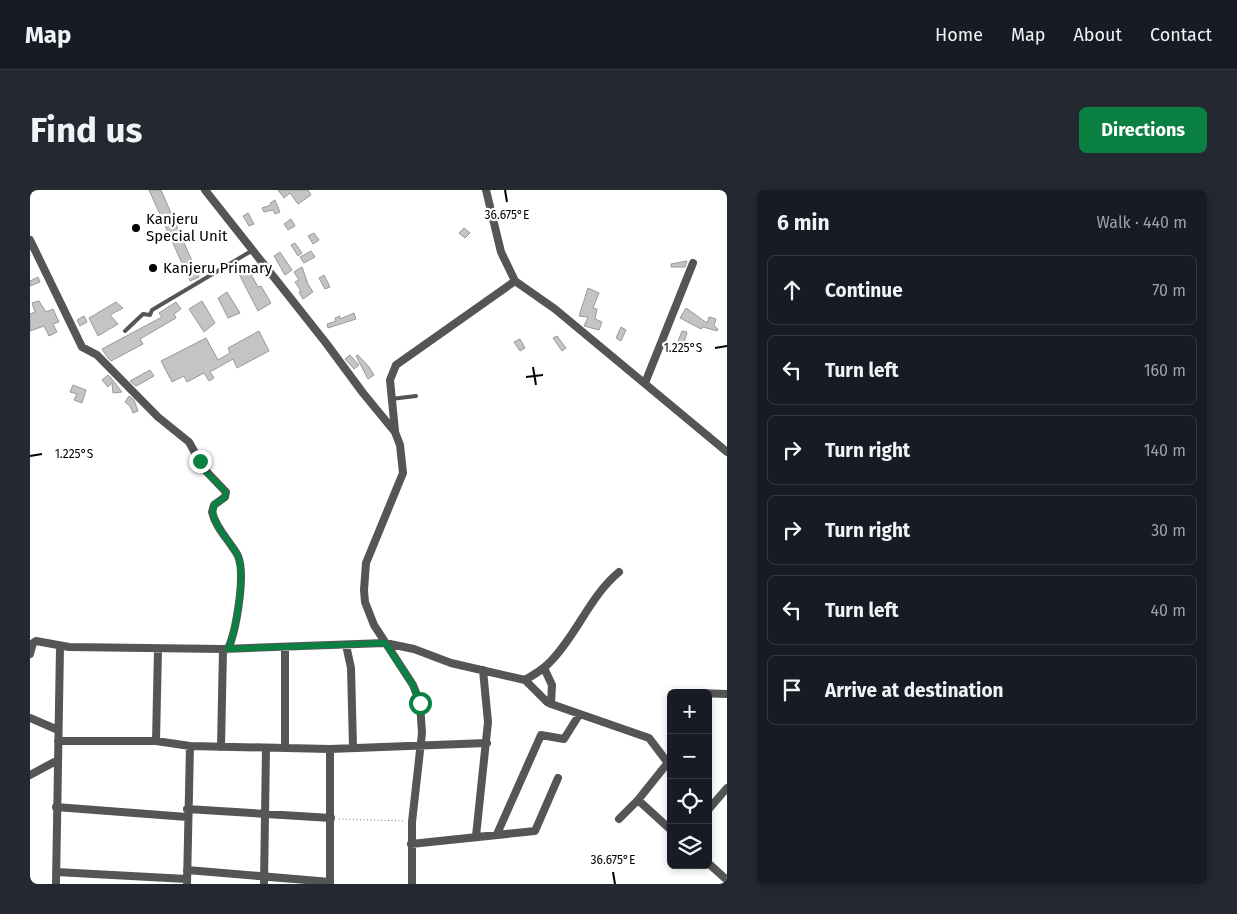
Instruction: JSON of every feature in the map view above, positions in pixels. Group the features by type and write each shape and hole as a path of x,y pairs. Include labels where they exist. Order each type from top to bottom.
{"street":[{"path":"205,190 363,394 396,432"},
{"path":"486,190 501,252 515,281 555,308 727,452"},
{"path":"30,240 82,347 97,355 158,417 189,442 204,470 226,492 225,497 214,505 212,512 240,562 240,588 237,617 226,649 222,747"},
{"path":"645,383 693,263"},
{"path":"412,884 412,822 421,747 422,720 417,694 385,643 368,611 364,597 366,563 403,473 403,460 396,432 392,399 391,374 396,365 515,281"},
{"path":"524,680 544,668 565,644 603,587 619,572"},
{"path":"30,654 33,643 36,641 60,647 158,649 226,649 385,643 414,649 451,663 524,680 551,704 650,738 667,759"},
{"path":"346,645 351,668 353,747"},
{"path":"56,884 60,647"},
{"path":"286,647 286,748"},
{"path":"156,741 158,649"},
{"path":"544,668 552,685 551,704"},
{"path":"476,836 487,744 487,694 483,670"},
{"path":"712,693 727,694"},
{"path":"497,834 541,735 564,740 579,715"},
{"path":"30,718 58,730"},
{"path":"58,742 156,741 190,746 266,748 421,747 487,744"},
{"path":"56,872 187,882 187,813 190,746"},
{"path":"264,880 266,748"},
{"path":"187,870 264,880 330,883 330,748"},
{"path":"30,775 58,760"},
{"path":"619,819 638,800 667,764"},
{"path":"411,844 536,830 558,778"},
{"path":"712,805 727,788"},
{"path":"638,800 667,826"},
{"path":"56,807 331,818"},
{"path":"712,867 727,880"}],"lane":[{"path":"126,331 143,314 150,315 152,310 253,250"},
{"path":"392,399 416,396"}],"path":[{"path":"331,818 412,822"}],"building":[{"path":"149,190 161,190 199,277 190,281"},
{"path":"278,190 308,190 311,195 298,204 290,193 284,198"},
{"path":"275,200 280,212 275,214 273,210 264,212 262,208 271,205 270,203"},
{"path":"248,213 254,224 249,226 243,216"},
{"path":"291,219 295,226 288,230 284,224"},
{"path":"464,228 470,233 465,238 459,233"},
{"path":"314,233 319,240 313,244 308,236"},
{"path":"295,243 302,253 298,256 291,245"},
{"path":"311,251 315,257 304,263 300,257"},
{"path":"280,252 292,270 285,275 274,256"},
{"path":"687,261 685,267 671,267 671,264"},
{"path":"302,267 313,292 303,299 299,292 301,291 295,282 299,280 294,272"},
{"path":"248,269 258,287 261,286 271,303 258,311 239,274"},
{"path":"324,275 330,287 325,289 319,278"},
{"path":"38,277 40,282 30,286 30,281"},
{"path":"588,288 599,293 593,308 597,309 595,319 602,322 599,330 584,326 588,317 579,316"},
{"path":"227,292 240,313 228,318 218,298"},
{"path":"39,301 46,312 53,309 59,322 53,324 57,332 49,336 44,326 30,331 30,314 35,312 32,303"},
{"path":"202,301 215,323 204,332 189,309"},
{"path":"116,302 123,308 110,315 118,324 98,336 89,318"},
{"path":"176,302 181,309 174,314 176,318 140,339 143,344 111,361 108,358 102,349 162,317 159,313"},
{"path":"686,308 707,323 709,317 716,319 714,326 718,329 717,331 703,327 701,329 680,318"},
{"path":"354,313 356,319 328,328 327,324 336,321 335,318 340,316 340,319"},
{"path":"84,316 87,322 80,326 77,320"},
{"path":"621,327 626,330 621,341 616,338"},
{"path":"259,331 269,351 237,368 233,359 210,372 214,378 209,381 204,373 187,382 184,376 172,382 161,361 206,338 218,360 230,353 228,348"},
{"path":"682,331 687,332 684,343 678,341"},
{"path":"557,336 566,348 562,351 553,338"},
{"path":"520,339 525,348 520,351 514,342"},
{"path":"350,355 359,365 354,369 345,359"},
{"path":"358,355 374,375 368,379 356,356"},
{"path":"150,370 154,376 140,384 136,386 130,381"},
{"path":"108,375 122,392 113,393 112,383 108,387 102,380"},
{"path":"73,385 86,390 82,403 74,400 77,394 70,392"},
{"path":"129,396 134,400 138,411 133,413 130,406 125,402"}],"place":[{"name":"Kanjeru Special Unit","path":"136,228"},
{"name":"Kanjeru Primary","path":"153,268"}],"route":[{"path":"200,461 206,472 226,492 225,497 216,502 212,512 221,532 240,562 237,617 234,636 228,649 385,643 413,685 420,703"}]}
